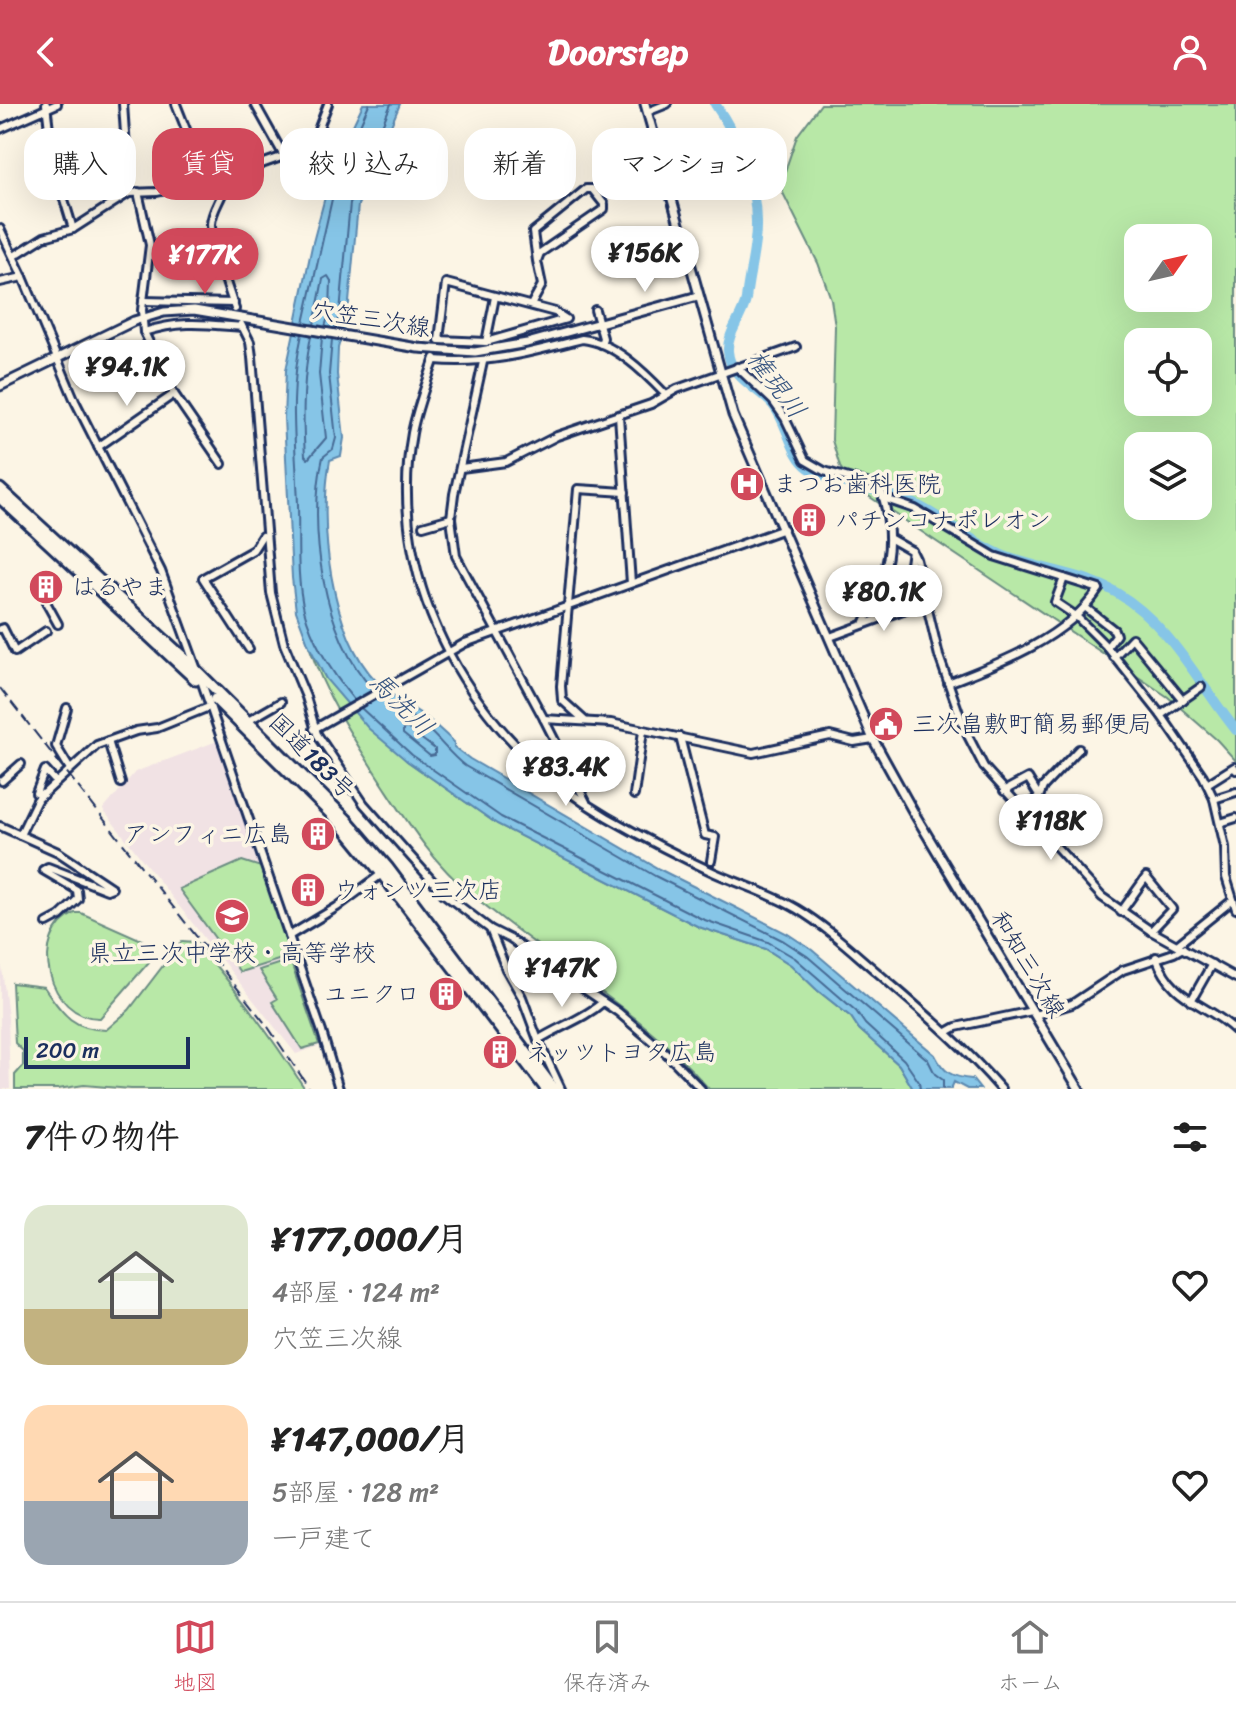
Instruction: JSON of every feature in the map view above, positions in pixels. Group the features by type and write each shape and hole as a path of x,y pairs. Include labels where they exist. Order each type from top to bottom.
{"highway":[{"name":"国道183号","path":"0,489 176,650 327,799 554,1088"},
{"name":"国道183号","path":"0,498 235,718 385,871"}],"main road":[{"name":"和知三次線","path":"646,108 698,296 730,371 743,442 784,529 873,739 1079,1089"},
{"name":"穴笠三次線","path":"0,386 142,318 164,312 194,310 457,352 496,350 698,296"}],"street":[{"path":"0,129 46,106 57,104"},
{"path":"123,104 125,128"},
{"path":"176,104 185,128"},
{"path":"255,104 280,149"},
{"path":"319,128 328,104"},
{"path":"646,108 667,104"},
{"path":"46,106 53,163 73,229"},
{"path":"531,305 542,285 537,261 533,232 586,189 592,189 604,204 604,209 545,248 537,261"},
{"path":"152,192 138,192 150,245 143,301 144,332 174,394 222,464"},
{"path":"14,256 44,237 73,229 118,200"},
{"path":"143,301 234,306 212,237 213,213 219,200"},
{"path":"0,229 98,447 161,571 204,688 339,1089"},
{"path":"0,282 23,277"},
{"path":"446,283 495,297 555,312 566,319 486,342 439,340 446,283"},
{"path":"486,342 495,297"},
{"path":"595,310 603,338 601,344"},
{"path":"144,332 189,322 242,326 250,342 271,593 284,644 306,697 314,729 357,793 400,847 444,894 490,929 523,947 603,1002 658,1045 701,1089"},
{"path":"665,394 638,367 601,344 582,339 483,362 435,359 412,433 408,499 412,552 425,603 444,654 505,735 524,756 563,788 586,804 714,872 796,908 839,940 947,1032 1001,1089"},
{"path":"461,468 506,462 557,436 619,416 651,404 665,394 796,347"},
{"path":"483,362 451,518 456,556 586,804"},
{"path":"730,371 773,401 785,418 805,460 824,471 880,487 891,539 888,565 864,624"},
{"path":"98,447 174,394"},
{"path":"619,416 631,583"},
{"path":"584,720 562,700 578,489 625,492"},
{"path":"883,497 915,509 994,556 1099,589 1086,608 1047,638 948,683"},
{"path":"423,526 451,518"},
{"path":"314,729 444,654 496,632 784,529"},
{"path":"249,649 203,578 253,550 262,536"},
{"path":"891,539 912,551 920,569 948,683 975,755 1102,897 1151,931 1236,978"},
{"path":"903,610 912,551"},
{"path":"1064,578 1055,602 1076,616 1107,647 1161,715 1207,784 1220,823 1226,877 1236,909"},
{"path":"830,637 927,601"},
{"path":"47,604 58,624"},
{"path":"1086,608 1114,630 1116,635 1107,647"},
{"path":"0,629 3,628 15,652 46,631"},
{"path":"1114,657 1132,638 1183,700"},
{"path":"176,650 188,645"},
{"path":"1161,715 1201,687"},
{"path":"248,721 281,702"},
{"path":"20,835 37,800 97,745 136,731 157,728 209,707"},
{"path":"67,708 56,746 70,769"},
{"path":"216,726 225,715 235,718"},
{"path":"544,719 584,720 753,753 830,736 854,742 873,739"},
{"path":"634,795 643,731"},
{"path":"680,737 705,835 717,840 711,861"},
{"path":"108,741 121,783"},
{"path":"1023,810 1039,797 1043,787 1079,749"},
{"path":"2,781 21,764"},
{"path":"328,765 346,786 357,793"},
{"path":"1207,784 1234,767 1236,770"},
{"path":"43,794 36,793 45,770 56,782"},
{"path":"1004,791 1028,778 1039,797"},
{"path":"1214,799 1236,792"},
{"path":"1220,823 1236,818"},
{"path":"0,826 58,852 112,888 107,890 48,867 43,870 77,890 78,899 60,916 47,923"},
{"path":"289,936 337,907 385,871"},
{"path":"1121,912 1146,877 1172,909 1151,931"},
{"path":"947,1032 956,1027 1072,1004 1123,970 1174,953 1234,899"},
{"path":"490,929 506,969 522,997 554,1088"},
{"path":"1156,957 1169,983 1236,1031"},
{"path":"1191,1001 1212,964"},
{"path":"538,1040 588,1015 603,1002"}],"shaded area":[{"name":"県立三次中学校・高等学校","path":"220,740 321,1045 296,1054 103,810 135,772"},
{"path":"0,951 8,1018 10,1089 0,1089"}],"green space":[{"path":"821,104 1236,104 1236,761 1168,697 855,487 840,467 832,440 835,326 831,299 818,263 786,200 787,165 797,136"},
{"path":"309,646 326,679 407,761 497,824 699,927 766,949 791,965 851,1017 859,1029 899,1065 913,1089 709,1089 653,1033 501,918 444,868 410,826 349,732 323,682"},
{"path":"242,861 261,867 291,956 240,972 179,889"},
{"path":"75,913 144,941 151,951 149,962 100,1018 82,1015 67,1005 50,974 48,956 51,939 60,924"},
{"path":"182,941 196,942 211,960 267,1032 305,1089 131,1089 84,1085 58,1089 15,1089 15,1075 23,1066 23,1051 15,1043 12,983 44,987 76,1023 106,1030 129,1010"},
{"path":"290,960 319,1044 302,1049 272,1002 277,999 259,970"}],"water":[{"path":"363,104 400,104 390,128 352,128"},
{"name":"馬洗川","path":"324,200 360,200 348,313 338,348 337,374 344,438 341,456 330,460 327,545 338,607 348,636 377,682 430,721 470,759 659,869 788,934 812,950 935,1055 945,1070 972,1079 980,1089 967,1089 954,1082 951,1089 913,1089 899,1065 859,1029 851,1017 791,965 766,949 699,927 497,824 407,761 368,728 326,679 296,611 284,418 286,370"}],"waterway":[{"name":"権現川","path":"715,104 745,162 756,210 755,245 746,300 728,344 730,360 739,375 778,412 797,455 809,468 828,478 914,504 1002,555 1089,580 1117,593 1136,606 1168,638 1236,730"}],"railway":[{"path":"0,688 268,1027 310,1089"}],"place":[{"name":"まつお歯科医院","path":"747,484"},
{"name":"パチンコナポレオン","path":"809,520"},
{"name":"はるやま","path":"46,587"},
{"name":"三次畠敷町簡易郵便局","path":"886,724"},
{"name":"アンフィニ広島","path":"318,834"},
{"name":"ウォンツ三次店","path":"308,890"},
{"name":"県立三次中学校・高等学校","path":"232,916"},
{"name":"ユニクロ","path":"446,994"},
{"name":"ネッツトヨタ広島","path":"500,1052"}]}
